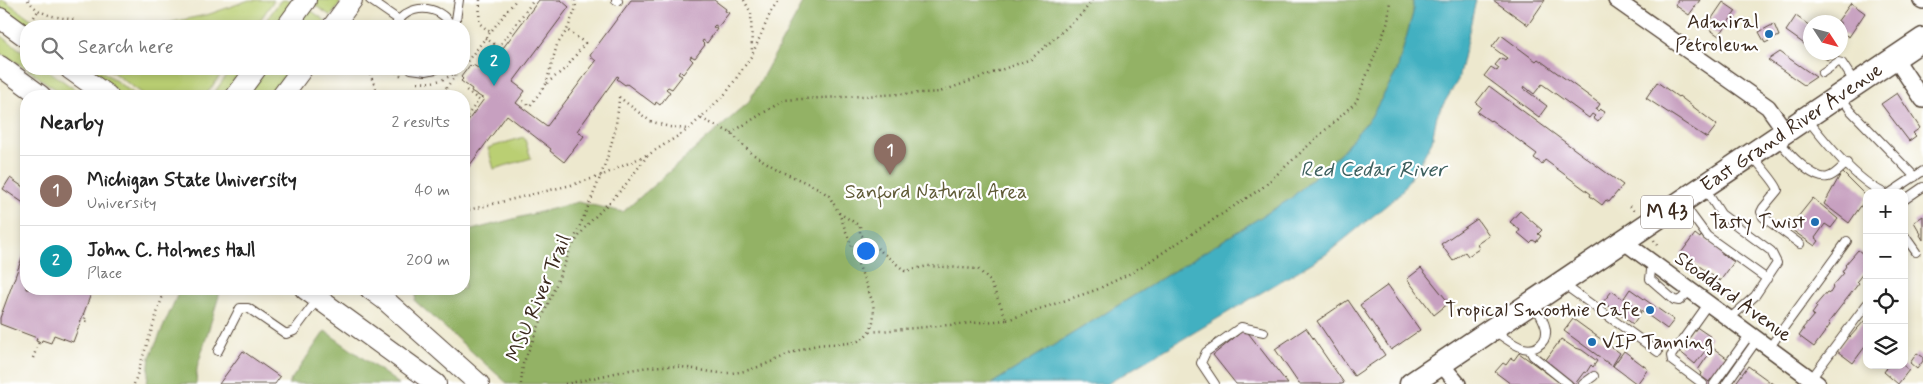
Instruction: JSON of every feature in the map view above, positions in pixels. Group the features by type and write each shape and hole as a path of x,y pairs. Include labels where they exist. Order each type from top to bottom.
{"main road":[{"name":"East Grand River Avenue","path":"1412,384 1923,39"}],"street":[{"path":"291,20 306,0"},
{"path":"337,20 352,0"},
{"path":"1616,0 1768,107 1781,135"},
{"path":"3,21 20,33"},
{"path":"1895,58 1922,97"},
{"path":"0,66 33,90"},
{"path":"78,75 100,90"},
{"path":"240,90 252,75"},
{"path":"286,90 298,75"},
{"name":"Stoddard Avenue","path":"1623,242 1815,382"},
{"path":"313,295 436,384"},
{"path":"378,295 479,384"},
{"path":"1441,364 1458,384"}],"lane":[{"path":"370,0 393,20"},
{"path":"400,20 420,0"},
{"path":"455,20 459,0"},
{"path":"412,10 428,8 435,10 449,20"},
{"path":"1822,73 1838,62 1842,63 1851,111 1915,177"},
{"path":"1806,118 1847,163 1877,189"},
{"path":"1781,135 1789,153 1811,172 1822,178 1830,177 1847,163"},
{"path":"1752,155 1763,171 1777,185 1778,190 1763,208 1761,212 1763,217 1800,244"},
{"path":"1896,189 1923,171"},
{"path":"1704,187 1721,214 1771,251 1777,263 1755,296 1741,306 1729,319"},
{"path":"1908,197 1923,187"},
{"path":"1682,202 1707,236 1767,279"},
{"path":"1726,384 1759,341 1847,241"},
{"path":"1908,241 1916,252"},
{"path":"1561,283 1658,352"},
{"path":"218,351 240,308 248,308 282,333 291,334 311,295"},
{"path":"1492,330 1518,346 1529,349 1541,344 1547,331 1533,302"},
{"path":"1703,384 1672,361 1671,356 1708,304"},
{"path":"1815,382 1863,310"},
{"path":"1216,384 1201,363 1206,352 1241,327 1264,332"},
{"path":"1714,384 1759,341"},
{"path":"1529,349 1533,356 1568,384"},
{"path":"1583,384 1594,376"}],"path":[{"path":"28,0 38,11 51,16 77,20"},
{"path":"480,0 479,23 490,32"},
{"path":"470,57 516,0"},
{"path":"485,38 494,44 478,66 482,68 534,0"},
{"path":"546,84 557,45 567,30 576,8 575,0"},
{"path":"744,0 751,13 752,55"},
{"name":"MSU River Trail","path":"521,384 523,364 572,246 587,225 623,188 648,155 689,129 727,92 752,55 778,0"},
{"path":"731,134 784,100 940,92 1031,59 1083,13 1092,0"},
{"path":"869,332 1007,320 1096,290 1133,272 1262,188 1356,102 1388,22 1390,0"},
{"path":"34,17 38,11"},
{"path":"523,101 530,106 546,84 566,68 585,43 567,30"},
{"path":"370,75 377,90"},
{"path":"445,90 456,75"},
{"path":"470,93 479,100 470,112"},
{"path":"572,246 614,140 618,97 650,122 669,127 689,129"},
{"path":"565,384 655,367 670,366 730,373 748,370 795,351 819,345 858,342 869,332 875,319 873,303 839,213 829,196 818,188 780,171 751,154 731,134 700,118"},
{"path":"470,210 571,185 600,176 648,155"},
{"path":"839,213 860,226 860,234 905,271 928,266 978,268 990,281 1007,320"},
{"path":"134,383 163,295"},
{"path":"83,315 86,316 84,321 87,322"},
{"path":"33,358 39,342"}],"green space":[{"path":"0,0 4,0 32,20 20,20 20,22 0,9"},
{"path":"249,0 274,0 260,20 182,20 210,14"},
{"path":"281,0 296,0 281,20 266,20"},
{"path":"316,0 342,0 331,16 313,4"},
{"name":"Sanford Natural Area","path":"805,0 1413,0 1413,13 1397,71 1371,117 1342,151 1290,199 991,384 508,384 415,301 416,295 470,295 470,230 578,202 623,212 748,103"},
{"path":"309,9 324,20 301,20"},
{"path":"0,35 20,50 20,65 0,53"},
{"path":"35,75 54,75 76,90 57,90"},
{"path":"90,75 107,75 129,90 112,90"},
{"path":"116,75 221,75 209,90 138,90"},
{"path":"227,75 242,75 230,90 216,90"},
{"path":"262,75 289,75 277,90 250,90"},
{"path":"524,137 531,158 494,169 488,148"},
{"path":"177,295 219,295 197,368 196,384 147,384 150,357"},
{"path":"325,331 399,384 288,384"}],"water":[{"name":"Red Cedar River","path":"1413,0 1476,0 1458,80 1437,115 1432,141 1399,195 1325,255 1107,384 991,384 1290,199 1342,151 1371,117 1397,71 1413,13"}],"building":[{"path":"539,0 561,0 569,7 513,82 525,91 516,103 547,126 596,61 590,56 591,54 631,0 714,0 729,13 718,27 715,25 713,27 717,29 707,43 703,40 702,42 705,45 695,58 691,56 690,58 693,61 683,74 680,71 678,74 682,76 672,89 668,87 666,89 670,92 660,105 656,102 655,105 627,84 625,85 617,79 619,77 617,76 577,131 584,136 564,162 550,151 551,149 507,115 470,165 470,118 484,99 471,91 472,89 461,81 463,79 461,77 462,75 470,75 470,65 485,72"},
{"path":"1493,0 1545,0 1528,25"},
{"path":"1678,0 1700,0 1689,15 1675,5"},
{"path":"1723,2 1736,11 1719,36 1706,27"},
{"path":"1851,3 1865,13 1849,37 1848,15 1842,15"},
{"path":"1796,16 1803,21 1803,43 1786,31"},
{"name":"Admiral Petroleum","path":"1774,24 1779,36 1765,43 1759,32"},
{"path":"1501,35 1600,104 1596,110 1600,109 1605,112 1598,122 1593,118 1595,116 1592,114 1589,118 1542,84 1534,94 1524,86 1523,88 1547,106 1539,117 1484,76 1491,67 1497,71 1499,68 1495,65 1501,58 1505,61 1507,58 1492,47"},
{"name":"Admiral Petroleum","path":"1780,52 1816,77 1804,85 1768,60"},
{"path":"1657,82 1717,125 1707,138 1646,98"},
{"path":"1489,86 1623,185 1609,202 1606,200 1602,205 1590,196 1591,194 1545,160 1542,164 1534,158 1537,154 1477,112 1481,107 1476,103"},
{"path":"1897,93 1920,128 1913,133 1916,136 1909,141 1881,104"},
{"path":"1842,172 1863,193 1863,203 1849,223 1824,204"},
{"path":"10,178 20,185 20,201 3,189"},
{"name":"Tasty Twist","path":"1813,198 1838,219 1831,228 1825,224 1815,238 1819,241 1815,246 1789,228"},
{"path":"1520,211 1542,230 1538,234 1541,236 1536,242 1533,240 1530,243 1518,233 1520,230 1510,222"},
{"path":"1923,216 1923,240 1914,222"},
{"path":"1477,219 1489,236 1477,244 1479,249 1468,256 1465,252 1453,261 1441,244"},
{"path":"1695,234 1700,238 1701,236 1722,251 1720,252 1734,262 1720,281 1681,253"},
{"path":"1858,250 1863,254 1863,273 1857,281 1859,283 1828,323 1830,325 1814,347 1799,336 1804,329 1802,329 1814,315 1812,314 1817,307 1815,306 1827,292 1830,293 1832,287 1844,273 1842,272 1845,265"},
{"path":"20,263 20,295 91,295 73,342 54,335 51,343 42,340 41,343 36,341 37,338 0,324 0,318"},
{"path":"1421,268 1449,303 1434,315 1407,279"},
{"path":"1388,285 1420,330 1391,350 1360,305"},
{"name":"Tropical Smoothie Cafe","path":"1630,289 1674,320 1667,329 1624,298"},
{"path":"1612,291 1641,312 1633,324 1603,302"},
{"path":"1348,300 1385,355 1354,376 1317,321"},
{"name":"VIP Tanning","path":"1573,319 1620,353 1612,366 1564,331"},
{"path":"1863,322 1863,349 1853,363 1837,351 1848,336 1850,337"},
{"path":"1695,326 1711,337 1706,344 1709,346 1695,364 1678,350"},
{"path":"1306,328 1344,383 1299,384 1275,349"},
{"path":"1245,329 1288,384 1236,384 1213,355"},
{"path":"1561,339 1573,347 1582,350 1597,361 1593,367 1591,365 1586,373 1584,372 1575,384 1545,361"},
{"path":"1713,348 1728,359 1713,380 1711,379 1709,382 1701,376 1702,373 1698,370"},
{"path":"243,351 280,377 275,384 219,384"},
{"path":"1624,351 1648,369 1637,384 1613,366"},
{"path":"1519,353 1562,384 1511,384 1495,372 1503,363 1506,365 1511,358 1514,360"},
{"path":"1917,353 1923,357 1923,361 1917,369 1910,363"},
{"path":"1748,366 1773,384 1735,384"},
{"path":"1886,369 1909,370 1898,384 1884,372"}],"place":[{"name":"Admiral Petroleum","path":"1769,34"},
{"name":"John C. Holmes Hall","path":"494,86"},
{"name":"Michigan State University","path":"890,175"},
{"name":"Tasty Twist","path":"1815,222"},
{"name":"Tropical Smoothie Cafe","path":"1650,310"},
{"name":"VIP Tanning","path":"1592,342"}]}
